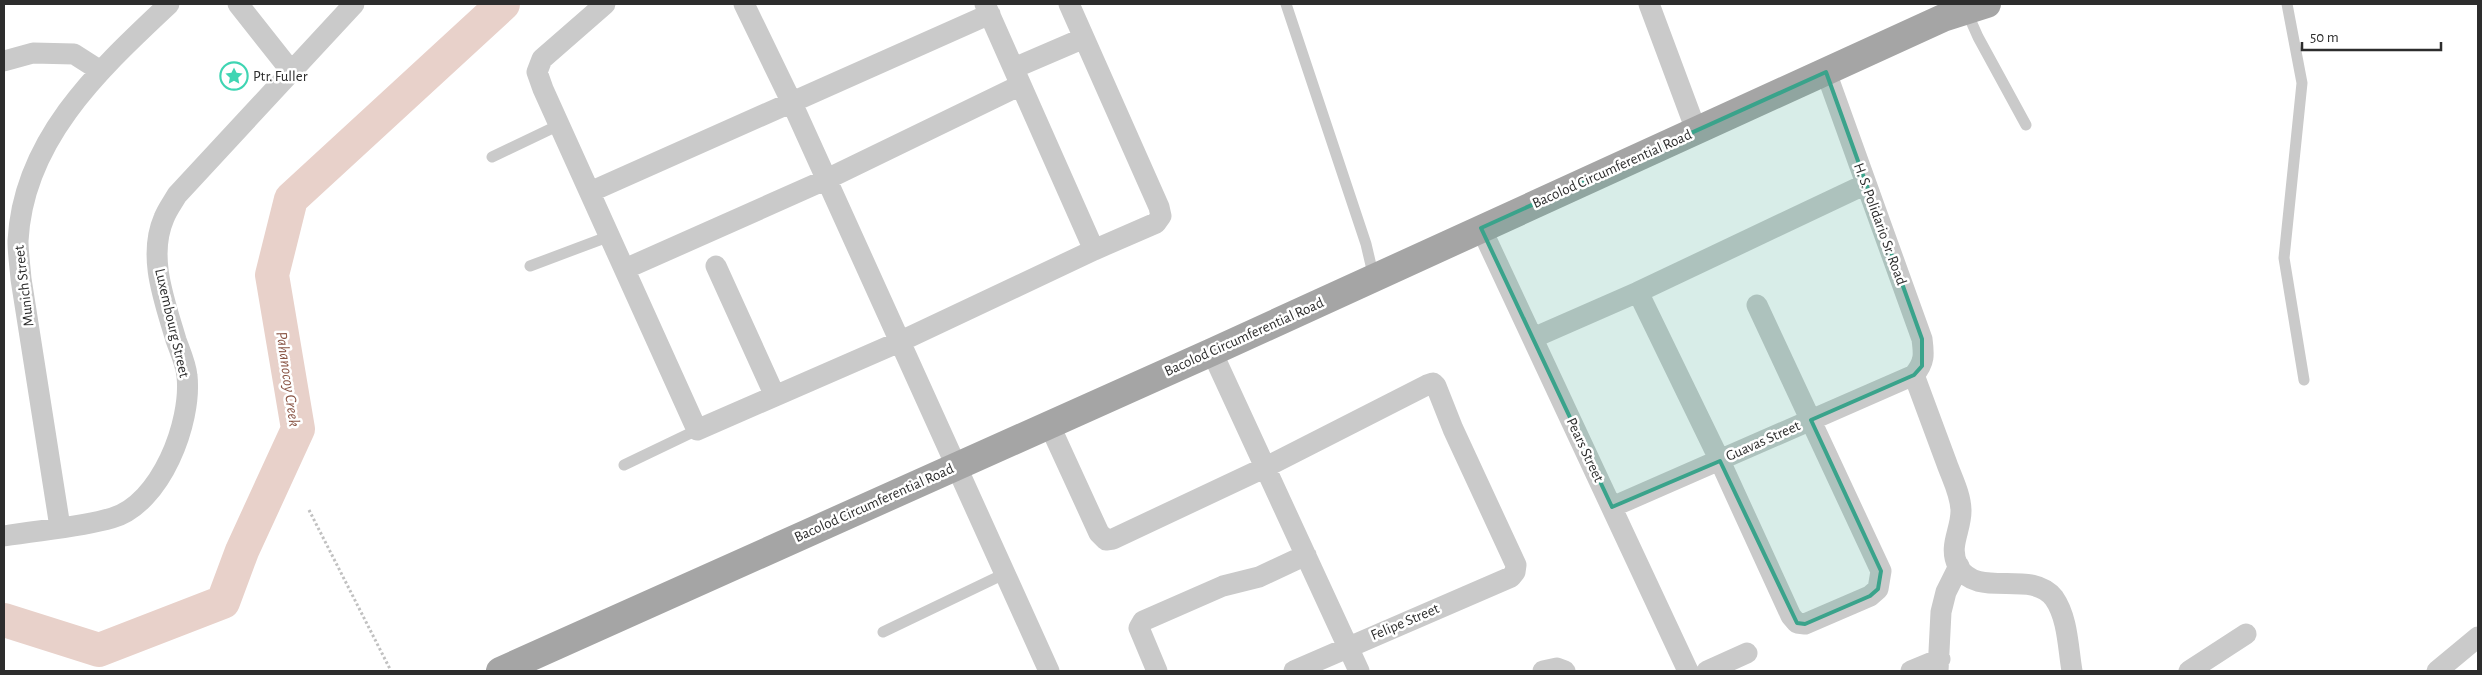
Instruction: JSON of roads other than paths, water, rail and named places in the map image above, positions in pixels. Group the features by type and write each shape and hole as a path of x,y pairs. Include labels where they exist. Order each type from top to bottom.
{"main road":[{"name":"Bacolod Circumferential Road","path":"500,671 1212,352 1943,18 1977,7"}],"street":[{"name":"Munich Street","path":"60,527 21,279 18,242 22,205 34,168 52,132 99,70 169,4"},
{"path":"238,4 291,71"},
{"name":"Luxembourg Street","path":"4,536 114,518 132,507 152,489 173,452 185,415 187,376 163,293 158,262 158,240 164,218 177,195 354,4"},
{"path":"605,4 542,59 537,72 559,125 697,430 899,342 1094,250 1156,223 1161,216 1069,4"},
{"path":"744,4 792,103 825,180 1048,671"},
{"path":"1649,4 1696,130"},
{"path":"590,192 792,103 987,9 1094,250"},
{"path":"625,269 825,180 1084,38"},
{"path":"4,61 33,53 74,54 99,70"},
{"name":"H. S. Polidario Sr. Road","path":"1826,72 1922,339 1925,355 1922,366 1914,375"},
{"path":"1533,338 1638,292 1866,184"},
{"name":"Pears Street","path":"1481,228 1688,671"},
{"path":"716,266 775,396"},
{"path":"1638,292 1720,461 1791,616 1797,623 1805,624 1870,596 1878,589 1881,571 1757,305"},
{"path":"1212,352 1359,671"},
{"path":"1914,375 1958,496 1960,521 1954,540 1953,553 1959,566 1968,578 1983,583 2024,584 2042,589 2053,598 2064,626 2072,671"},
{"name":"Guavas Street","path":"1612,508 1914,375"},
{"name":"Felipe Street","path":"1266,466 1357,418 1432,384 1436,386 1453,429 1516,565 1515,572 1511,577 1294,671"},
{"path":"1049,424 1099,533 1106,540 1113,539 1266,466"},
{"path":"1157,671 1139,628 1143,621 1223,586 1259,578 1306,555"},
{"path":"1911,671 1939,665 1941,612 1946,592 1959,566"},
{"path":"2189,671 2246,634"},
{"path":"2437,671 2478,638"},
{"path":"1707,671 1746,654"},
{"path":"1543,671 1557,668 1565,671"}],"lane":[{"path":"1286,4 1360,225 1374,278"},
{"path":"2287,4 2302,83 2284,258 2304,380"},
{"path":"1977,7 1978,37 2026,125"},
{"path":"492,157 559,125"},
{"path":"530,266 610,236"},
{"path":"624,466 697,430"},
{"path":"883,632 1004,574"}],"waterway":[{"name":"Pahanocoy Creek","path":"4,620 99,650 223,602 242,551 298,429 272,275 291,199 503,4"}],"place":[{"name":"Ptr. Fuller","path":"234,76"}]}
